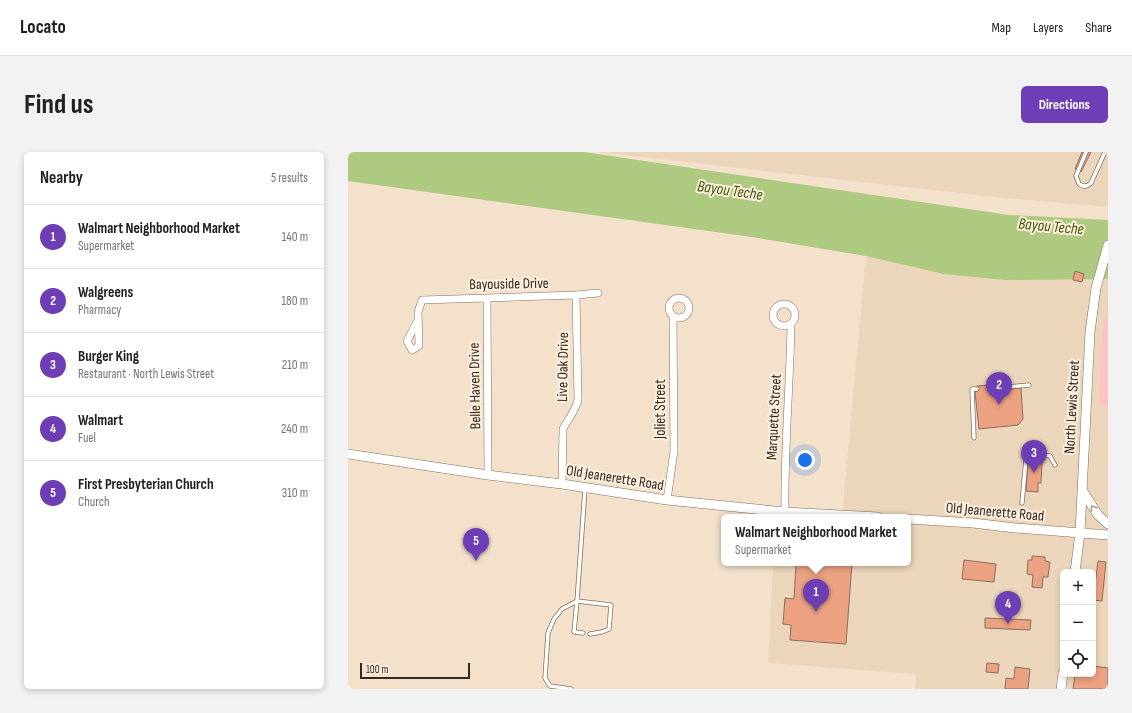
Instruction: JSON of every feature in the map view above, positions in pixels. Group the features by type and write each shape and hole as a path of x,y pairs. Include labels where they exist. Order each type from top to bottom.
{"main road":[{"name":"North Lewis Street","path":"1075,569 1080,533 1090,332 1100,270 1108,245"},
{"name":"Old Jeanerette Road","path":"348,454 667,500 785,512 822,514"},
{"path":"1082,490 1098,515 1108,524"},
{"name":"Old Jeanerette Road","path":"911,518 1108,535"},
{"path":"1061,689 1062,677"}],"street":[{"name":"Bayouside Drive","path":"417,322 418,312 422,300 598,293"},
{"name":"Live Oak Drive","path":"562,484 562,429 573,415 578,400 576,295"},
{"name":"Belle Haven Drive","path":"486,298 488,475"},
{"name":"Joliet Street","path":"667,500 674,452 673,317"},
{"name":"Marquette Street","path":"785,512 784,477 790,378 791,324"}],"lane":[{"path":"1086,152 1076,176 1079,184 1083,186 1088,186 1091,183 1105,152"},
{"path":"988,389 1029,385"},
{"path":"974,438 972,389 977,389"},
{"path":"1022,503 1026,459 1034,454 1050,456 1055,465"},
{"path":"583,633 574,632 585,488"},
{"path":"571,689 550,686 545,678 548,633 554,619 562,609 577,601 611,605 609,628 602,632 590,634"}],"shaded area":[{"path":"598,152 1108,152 1108,207 1003,198"},
{"path":"866,256 1108,276 1108,689 915,689 916,674 768,663 773,566 911,566 911,514 842,514"},
{"path":"1108,298 1108,407 1099,403 1100,352"},
{"path":"775,510 829,514 775,514"}],"water":[{"name":"Bayou Teche","path":"348,152 584,152 1009,215 1108,220 1108,279 1005,280 944,274 866,256 752,237 348,181"}],"building":[{"path":"1082,152 1091,152 1081,172 1075,169"},
{"path":"1075,271 1084,274 1082,282 1073,280"},
{"path":"988,385 988,391 1021,388 1023,419 1018,425 979,429 975,392 977,391 977,386"},
{"path":"1028,462 1042,463 1041,483 1038,483 1038,492 1026,491"},
{"path":"1032,556 1045,557 1045,561 1050,562 1048,577 1043,577 1042,588 1032,587 1033,575 1027,574 1028,560 1032,560"},
{"path":"964,560 996,564 994,582 962,579"},
{"path":"1098,561 1106,562 1102,601 1096,600 1096,577"},
{"path":"796,566 852,566 846,644 790,640 791,625 783,624 785,598 794,599"},
{"path":"985,618 1031,620 1030,630 985,628"},
{"path":"987,663 999,664 998,673 986,672"},
{"path":"1096,666 1108,668 1108,689 1073,689 1075,677 1096,677"},
{"path":"1015,667 1030,669 1028,689 1005,689 1006,678 1014,679"}],"place":[{"name":"Walgreens","path":"999,405"},
{"name":"Burger King","path":"1034,473"},
{"name":"First Presbyterian Church","path":"476,561"},
{"name":"Walmart Neighborhood Market","path":"816,612"},
{"name":"Walmart","path":"1008,624"}]}
